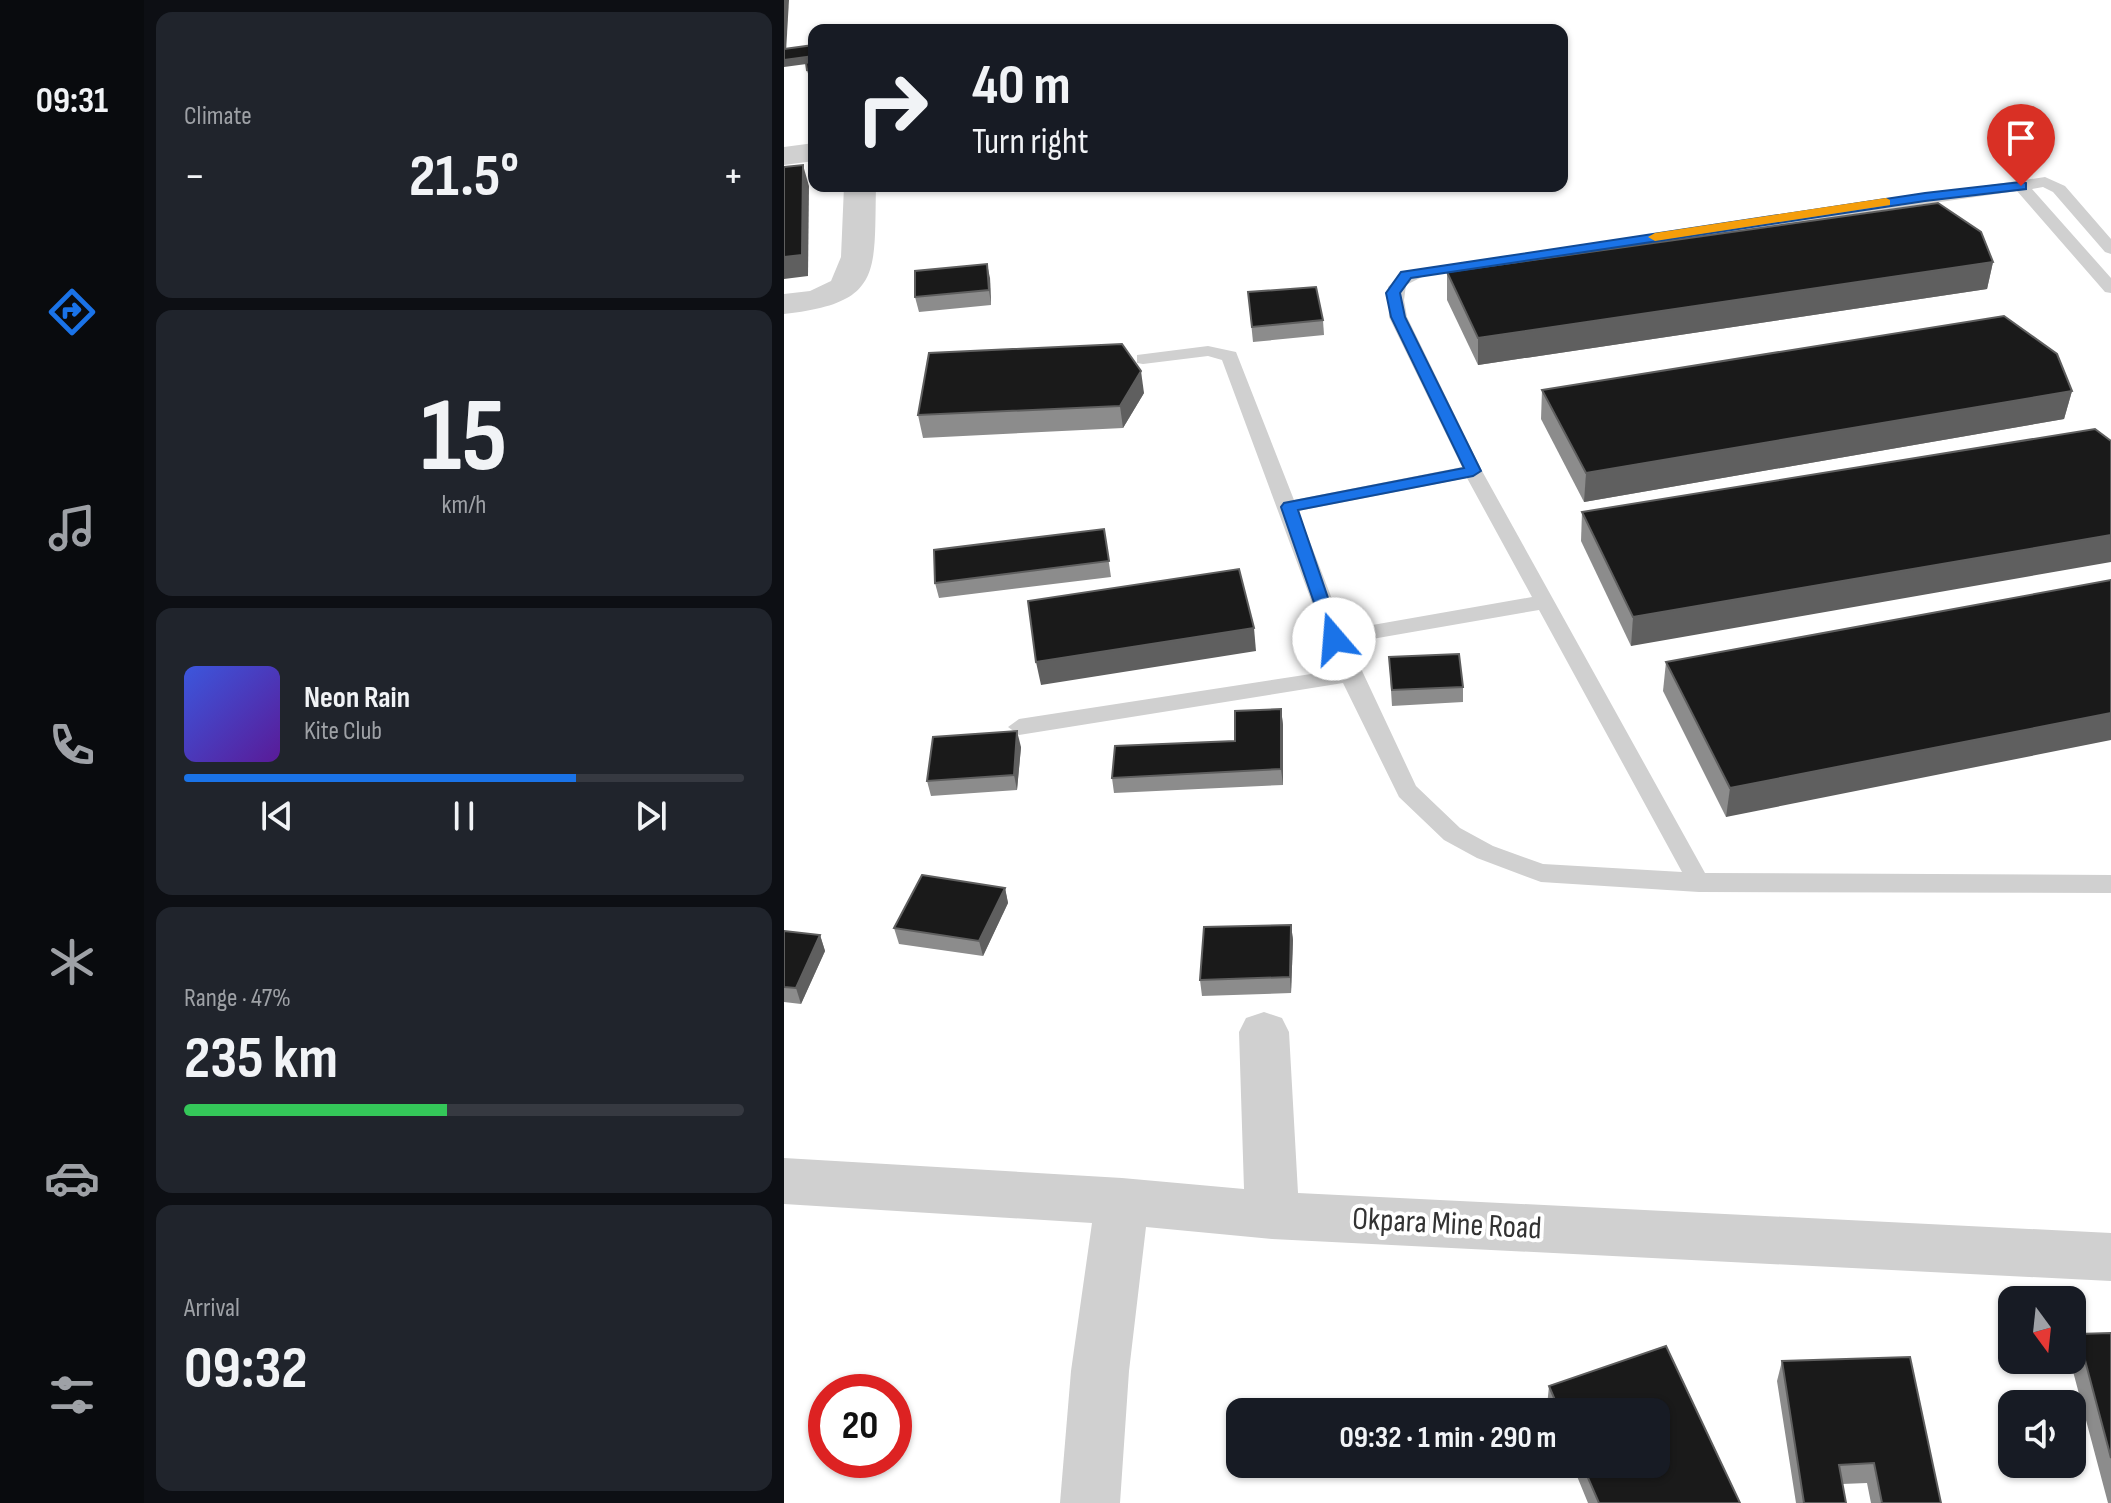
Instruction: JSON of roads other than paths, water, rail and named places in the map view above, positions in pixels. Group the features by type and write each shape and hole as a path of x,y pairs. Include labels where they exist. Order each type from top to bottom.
{"street":[{"path":"784,156 808,153"},
{"path":"784,304 818,300 845,287 853,275 858,257 860,192"},
{"path":"1264,1032 1272,1215"},
{"name":"Okpara Mine Road","path":"784,1181 1122,1201 1272,1215 2111,1257"},
{"path":"1090,1503 1100,1371 1122,1201"}],"lane":[{"path":"1699,883 1473,471 1398,317 1393,293 1406,275 1909,199 2045,182 2055,186 2109,247"},
{"path":"2021,186 2111,288"},
{"path":"2078,249 2109,247"},
{"path":"1143,359 1208,351 1223,351 1230,356 1289,507 1334,639 1407,791 1452,834 1485,852 1541,873 1699,883 1741,880 2111,884"},
{"path":"1289,507 1473,471"},
{"path":"1334,639 1544,602"},
{"path":"1019,727 1350,675"}]}
